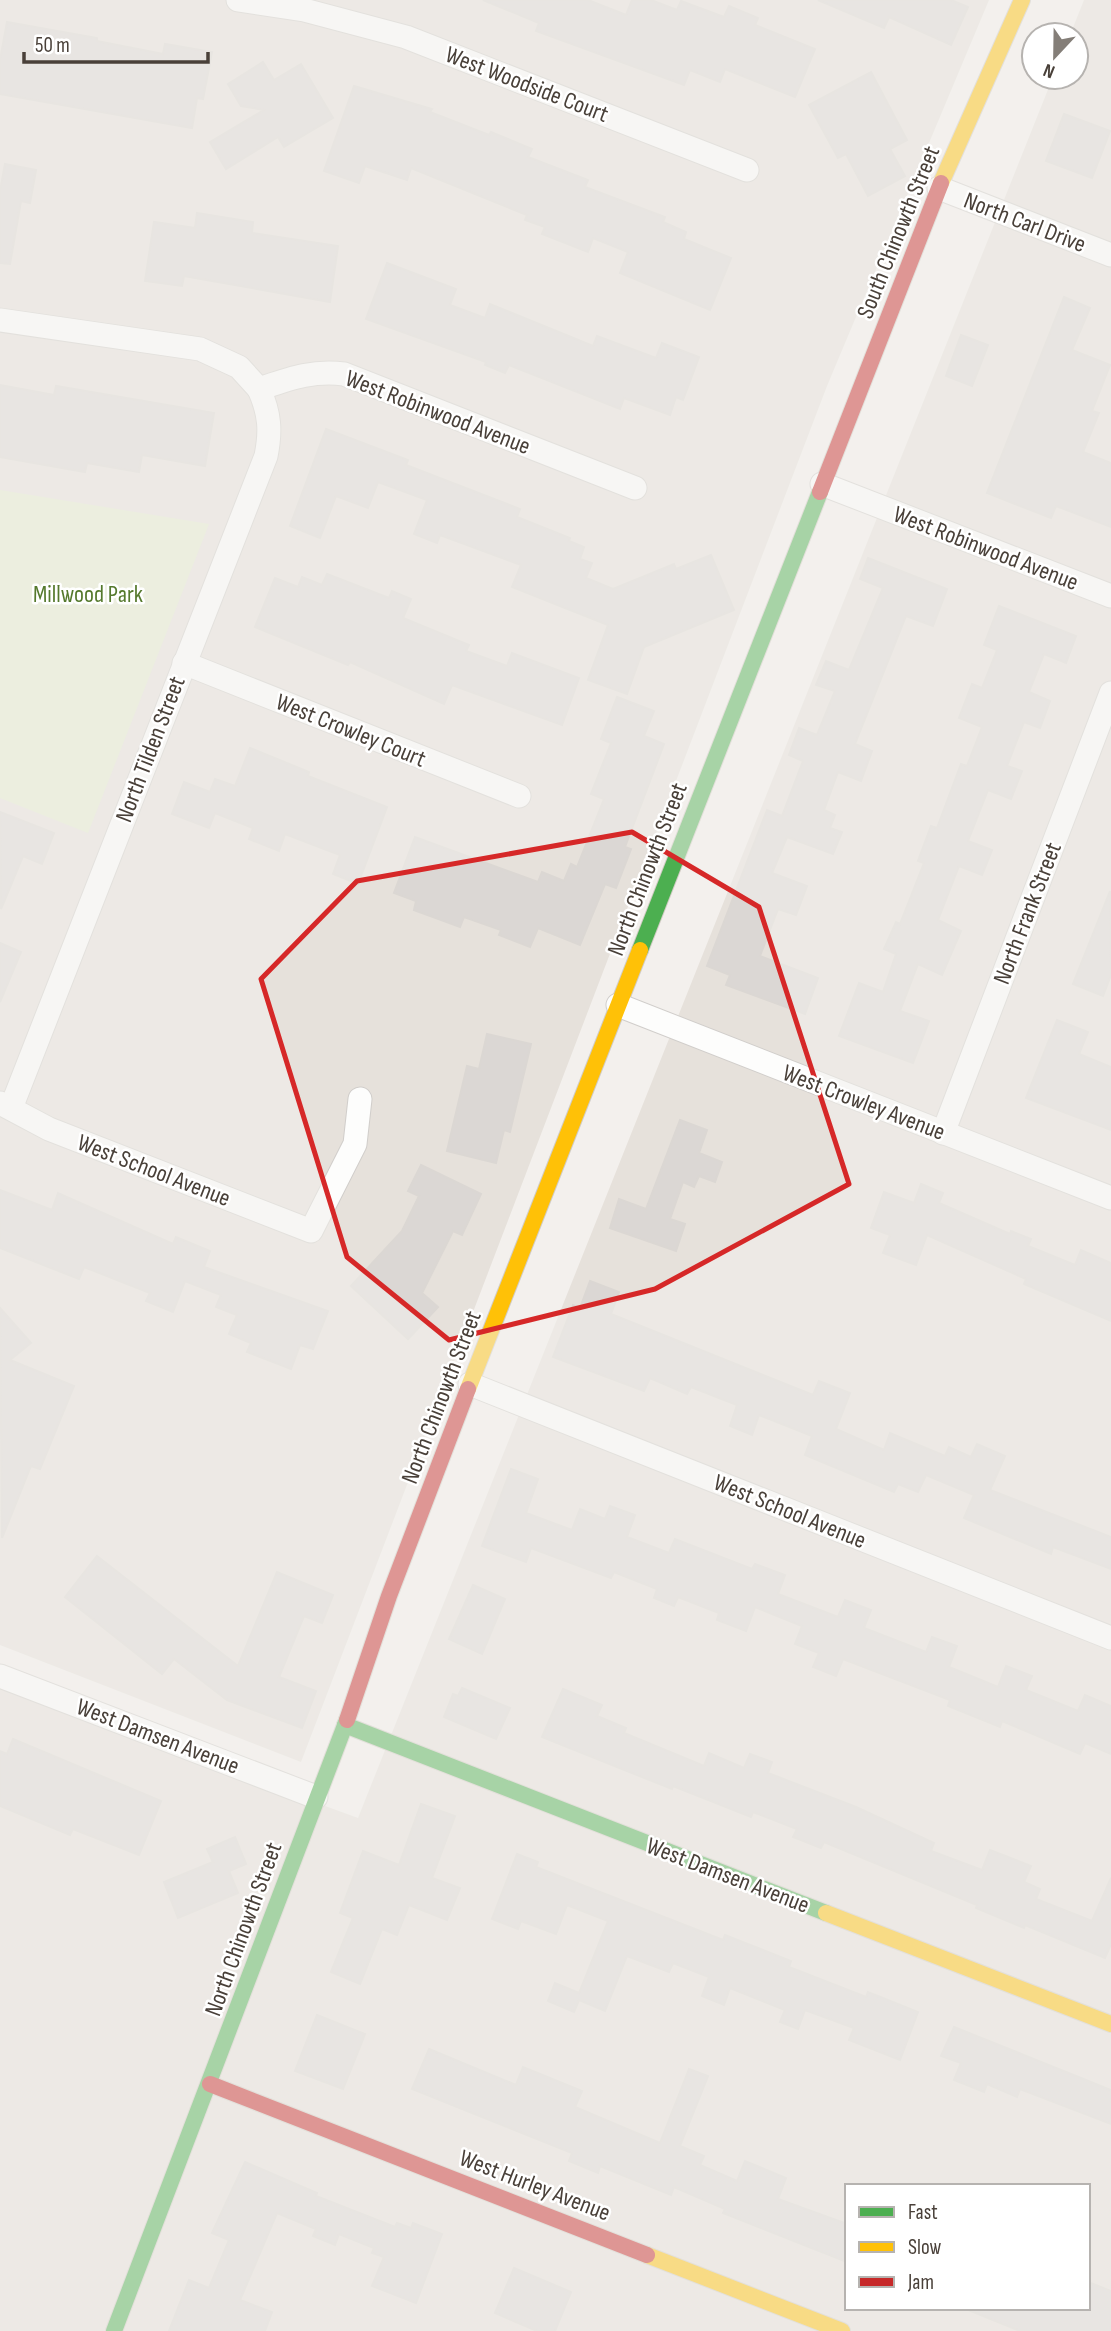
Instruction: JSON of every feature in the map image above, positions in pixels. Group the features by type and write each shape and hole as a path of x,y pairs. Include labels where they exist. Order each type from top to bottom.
{"street":[{"name":"West Woodside Court","path":"238,0 306,5 406,37 747,170"},
{"name":"South Chinowth Street","path":"822,484 939,188 1022,0"},
{"name":"North Carl Drive","path":"939,188 1111,255"},
{"path":"0,320 200,349 239,367 259,389"},
{"name":"West Robinwood Avenue","path":"259,389 302,374 322,371 344,374 635,488"},
{"name":"North Tilden Street","path":"6,1105 266,456 270,433 269,412 259,389"},
{"name":"West Robinwood Avenue","path":"822,484 1111,596"},
{"name":"North Chinowth Street","path":"114,2331 345,1725 389,1596 470,1384 822,484"},
{"name":"West Crowley Court","path":"184,663 519,796"},
{"name":"North Frank Street","path":"943,1133 1111,693"},
{"name":"West Crowley Avenue","path":"618,1005 1111,1198"},
{"name":"West School Avenue","path":"6,1105 49,1129 311,1231 355,1144 360,1099"},
{"name":"West School Avenue","path":"470,1384 1111,1638"},
{"name":"West Damsen Avenue","path":"0,1676 316,1797"},
{"name":"West Damsen Avenue","path":"345,1725 1111,2024"},
{"name":"West Hurley Avenue","path":"210,2084 842,2331"}],"highlighted area":[{"path":"632,832 759,907 849,1184 655,1289 449,1340 347,1257 261,979 357,881"}],"shaded area":[{"path":"0,0 989,0 827,386 301,1762 0,1645"},
{"path":"1084,0 1111,0 1111,2331 0,2331 0,1687 358,1818 1047,91 1090,91 1090,21 1076,21"}],"green space":[{"name":"Millwood Park","path":"0,490 209,524 88,833 0,798"}],"building":[{"path":"483,0 588,0 626,15 632,0 651,0 677,10 681,1 724,17 729,6 758,18 755,25 815,49 795,97 725,69 720,82 690,70 684,85 536,31 539,23"},
{"path":"818,0 951,0 968,7 951,45 889,17 884,28"},
{"path":"7,22 97,38 97,41 163,54 165,44 212,52 203,99 197,98 192,128 0,94 0,60"},
{"path":"263,62 274,80 301,64 333,118 284,147 278,137 226,169 210,142 264,110 241,106 228,84"},
{"path":"871,72 907,140 890,149 905,176 868,196 846,154 838,158 809,105"},
{"path":"354,86 432,109 430,112 532,149 528,157 588,180 585,187 665,217 663,222 686,232 684,239 731,258 710,310 620,273 628,252 593,238 588,252 542,234 545,227 525,220 527,215 411,168 407,180 365,166 359,183 324,171"},
{"path":"1064,114 1110,131 1092,178 1046,161"},
{"path":"5,164 36,170 30,203 21,201 10,264 0,263 0,191"},
{"path":"197,213 253,222 252,233 338,246 330,302 184,276 182,286 145,281 154,222 195,228"},
{"path":"387,263 456,289 450,305 485,318 490,304 593,346 597,336 656,358 662,343 699,357 683,400 676,397 670,415 624,398 620,409 509,365 505,373 485,365 486,362 366,319"},
{"path":"1064,297 1090,308 1072,350 1110,365 1092,411 1099,413 1083,452 1111,463 1111,527 1056,506 1051,518 987,493"},
{"path":"961,335 988,345 972,386 946,376"},
{"path":"0,385 54,395 56,386 214,413 205,466 142,455 139,472 87,463 85,472 0,457"},
{"path":"326,429 408,460 406,465 520,509 517,517 570,538 569,541 584,547 580,559 592,563 586,578 613,589 674,564 676,569 711,555 734,610 644,647 627,694 588,680 608,625 512,587 521,565 440,535 437,543 414,534 427,500 378,482 368,508 336,496 320,538 290,526"},
{"path":"868,558 947,589 933,626 906,616 855,744 872,751 861,781 838,772 824,810 835,815 830,828 842,832 833,854 787,837 772,873 807,886 796,915 778,909 760,956 818,978 805,1014 726,985 730,975 707,966 767,810 782,816 803,761 789,755 799,728 817,735 835,691 816,685 826,661 849,670 883,588 860,579"},
{"path":"327,574 389,598 392,591 411,599 403,618 469,645 466,651 507,666 512,653 579,678 562,725 452,685 444,704 350,662 348,665 255,627 275,578 298,587 302,577 322,585"},
{"path":"999,606 1076,636 1066,663 1044,654 1029,692 1050,701 1040,728 1024,722 1007,766 1022,771 1011,799 988,790 968,841 992,850 982,875 959,866 938,920 961,931 942,975 918,964 900,1011 929,1021 913,1063 839,1036 859,983 883,992 896,954 884,949 896,922 900,924 924,863 918,861 931,826 937,828 961,764 967,766 982,727 959,718 972,684 982,688 997,650 984,645"},
{"path":"617,697 654,711 644,736 664,744 625,847 631,849 616,888 605,884 580,945 538,928 530,947 499,935 501,930 464,917 460,927 414,910 416,901 394,893 415,837 538,882 542,872 564,881 571,864 577,867 604,799 591,794 611,743 601,739"},
{"path":"250,748 309,772 308,776 387,807 358,884 333,874 340,855 285,834 279,851 249,839 253,828 215,813 209,828 172,814 184,782 210,792 215,779 235,786"},
{"path":"0,812 54,833 42,864 23,856 1,909"},
{"path":"1110,891 1111,975 1103,996 1073,984"},
{"path":"0,943 21,952 0,1002"},
{"path":"1057,1020 1088,1032 1079,1054 1111,1067 1111,1130 1026,1098"},
{"path":"487,1034 531,1044 510,1132 504,1130 496,1163 447,1151 467,1066 479,1069"},
{"path":"680,1120 707,1130 699,1153 722,1162 715,1182 699,1176 694,1187 683,1182 670,1219 685,1224 676,1251 610,1228 619,1199 646,1209"},
{"path":"421,1165 481,1194 462,1235 453,1231 422,1293 438,1307 408,1339 351,1286 402,1231 419,1196 408,1191"},
{"path":"921,1184 943,1193 939,1203 1010,1234 1011,1231 1031,1239 1028,1246 1075,1265 1081,1250 1111,1263 1111,1321 1024,1284 1026,1279 927,1235 916,1265 883,1253 890,1235 871,1228 884,1192 914,1203"},
{"path":"0,1190 52,1210 58,1193 173,1244 176,1237 210,1251 204,1267 328,1311 313,1349 300,1345 291,1369 247,1352 251,1343 229,1334 237,1315 216,1307 221,1295 185,1281 173,1312 146,1301 150,1293 84,1267 79,1279 0,1248"},
{"path":"590,1281 619,1292 611,1314 813,1395 819,1381 850,1393 836,1429 884,1450 890,1433 945,1456 949,1447 971,1457 977,1444 1005,1456 990,1490 1111,1537 1111,1569 1053,1547 1051,1554 964,1518 974,1495 926,1475 918,1492 898,1484 894,1492 805,1455 812,1436 759,1415 752,1435 730,1426 737,1405 691,1387 687,1394 650,1378 644,1391 553,1357 573,1305 580,1308"},
{"path":"0,1308 31,1343 10,1360 74,1386 40,1469 31,1466 2,1538"},
{"path":"511,1469 538,1479 526,1513 572,1530 580,1509 605,1519 610,1506 635,1515 627,1537 669,1553 675,1539 752,1569 755,1564 785,1575 778,1594 838,1617 845,1600 871,1610 864,1628 926,1652 932,1637 957,1646 949,1667 998,1687 1006,1666 1032,1676 1026,1690 1078,1711 1085,1695 1111,1706 1111,1754 1085,1743 1080,1754 1002,1721 1000,1727 948,1706 950,1700 843,1659 836,1676 813,1667 819,1653 795,1644 802,1626 755,1607 746,1631 717,1620 719,1613 678,1597 674,1606 654,1598 657,1589 614,1572 611,1578 531,1548 526,1562 482,1546"},
{"path":"97,1556 238,1666 277,1572 333,1595 322,1623 304,1616 279,1677 316,1691 302,1728 227,1700 174,1659 162,1674 65,1597"},
{"path":"473,1585 505,1599 482,1654 449,1639"},
{"path":"462,1688 510,1708 496,1739 444,1717 453,1694 458,1696"},
{"path":"563,1689 602,1705 597,1716 626,1728 624,1733 704,1766 709,1753 744,1768 750,1754 772,1762 768,1773 856,1807 934,1843 931,1851 982,1870 990,1850 1031,1866 1024,1882 1040,1889 1036,1899 1092,1921 1111,1878 1111,1944 1105,1958 1025,1925 1024,1928 976,1908 977,1905 824,1842 821,1848 793,1837 797,1829 753,1812 751,1817 673,1786 672,1789 542,1737"},
{"path":"13,1739 161,1801 139,1855 73,1829 70,1835 0,1806 0,1751 7,1754"},
{"path":"421,1804 455,1816 432,1878 460,1888 447,1920 409,1905 397,1935 382,1929 360,1984 331,1972 353,1918 340,1913 363,1851 399,1865"},
{"path":"235,1837 246,1864 229,1871 238,1893 178,1918 164,1882 213,1862 207,1849"},
{"path":"517,1854 538,1862 536,1867 723,1940 725,1935 791,1961 789,1967 866,1997 868,1992 918,2012 900,2060 849,2040 854,2028 805,2010 798,2029 780,2022 785,2010 730,1988 724,2005 702,1996 709,1977 673,1963 669,1972 627,1956 605,2011 579,2000 574,2012 548,2001 555,1983 579,1993 608,1921 567,1905 556,1934 521,1921 518,1929 492,1919"},
{"path":"317,2015 365,2034 343,2089 295,2071"},
{"path":"954,2027 1111,2090 1111,2124 1020,2089 1017,2097 987,2084 984,2092 954,2080 961,2063 941,2056"},
{"path":"429,2049 516,2085 523,2067 582,2091 575,2107 660,2143 689,2069 708,2076 680,2146 704,2156 700,2165 737,2181 745,2161 786,2178 778,2199 845,2223 845,2261 723,2213 725,2209 674,2187 671,2195 600,2166 598,2173 569,2161 572,2153 412,2089"},
{"path":"245,2162 317,2193 316,2196 395,2227 397,2223 411,2228 413,2223 442,2234 416,2303 372,2286 384,2257 372,2253 374,2248 339,2234 335,2245 313,2236 316,2229 277,2213 240,2300 272,2312 265,2331 169,2331 189,2280 209,2288 229,2240 212,2233"},
{"path":"514,2268 571,2292 555,2331 537,2331 495,2313"},
{"path":"1090,2283 1111,2291 1111,2331 1020,2331 968,2310 1090,2310"}],"traffic: fast":[{"path":"640,950 820,492"},
{"path":"114,2331 347,1720"},
{"path":"345,1725 826,1913"}],"traffic: slow":[{"path":"941,183 1022,0"},
{"path":"468,1389 640,950"},
{"path":"826,1913 1111,2024"},
{"path":"647,2255 842,2331"}],"traffic: jam":[{"path":"820,492 941,183"},
{"path":"347,1720 389,1596 468,1389"},
{"path":"210,2084 647,2255"}]}
